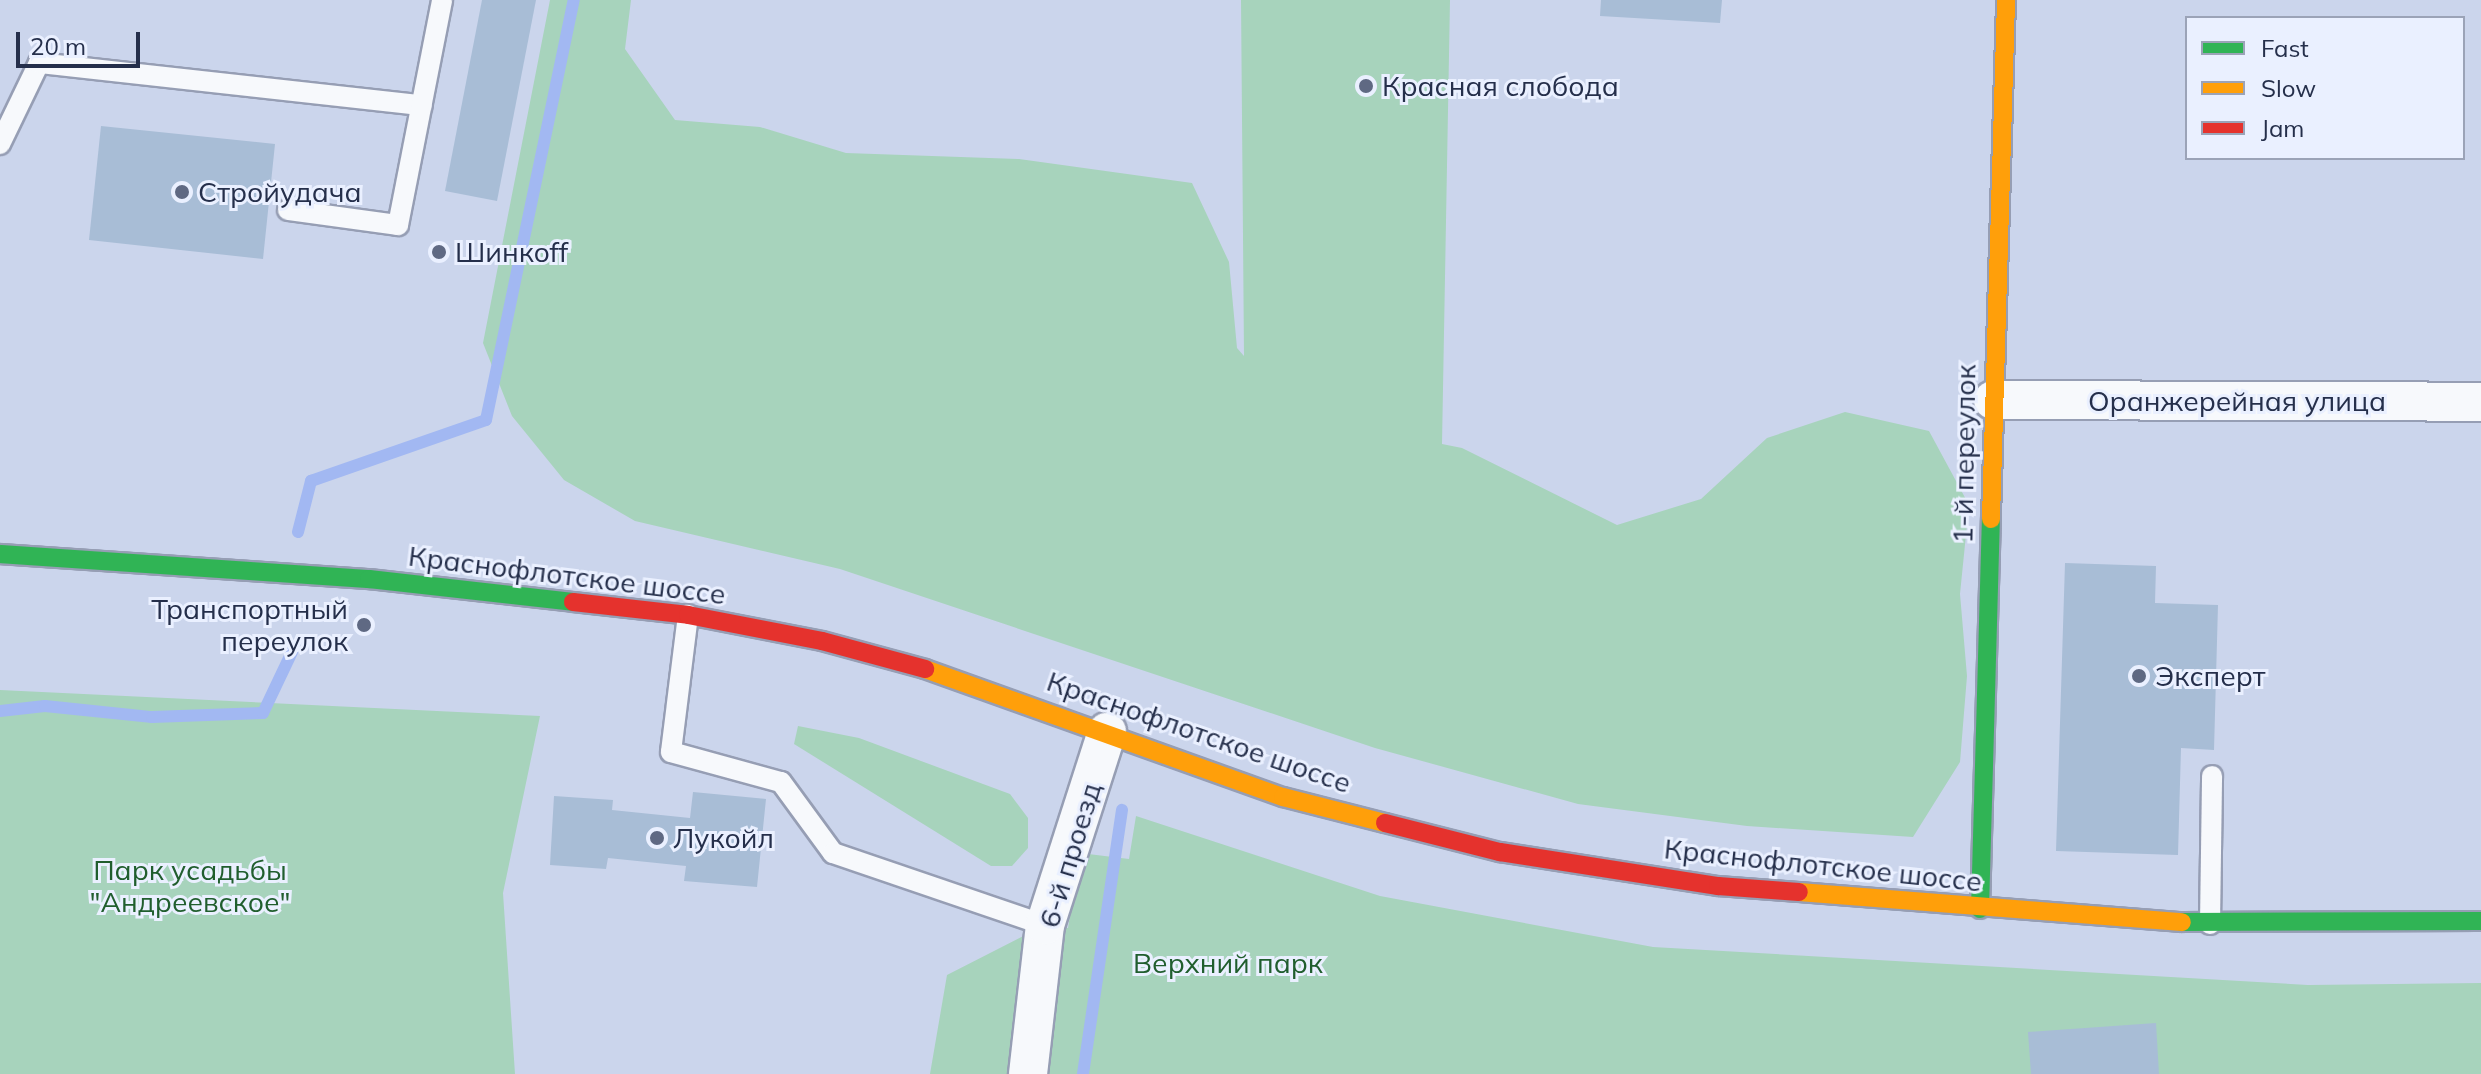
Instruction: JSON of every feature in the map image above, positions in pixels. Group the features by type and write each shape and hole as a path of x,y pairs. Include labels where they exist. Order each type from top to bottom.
{"main road":[{"name":"1-й переулок","path":"1980,909 2006,0"},
{"name":"Краснофлотское шоссе","path":"0,554 369,579 688,615 822,641 965,680 1283,797 1500,852 1718,886 1980,909 2210,924 2481,921"}],"street":[{"name":"Оранжерейная улица","path":"1993,400 2481,402"},
{"name":"6-й проезд","path":"1028,1074 1045,925 1107,732"}],"lane":[{"path":"288,210 398,225 442,0"},
{"path":"0,144 39,63 422,105"},
{"path":"688,615 671,752 781,782 833,853 1045,925"},
{"path":"2210,924 2212,776"}],"green space":[{"path":"550,0 631,0 625,49 675,120 760,127 846,153 1019,159 1192,183 1229,262 1237,348 1244,356 1241,0 1450,0 1442,444 1462,448 1617,525 1701,499 1767,438 1845,412 1929,431 1969,505 1960,594 1967,676 1960,762 1913,837 1747,826 1578,804 1375,748 840,569 635,521 564,480 512,416 483,343"},
{"name":"Парк усадьбы \"Андреевское\"","path":"0,690 540,716 503,893 515,1074 0,1074"},
{"path":"798,726 859,738 1010,794 1028,818 1028,848 1012,866 991,866 794,744"},
{"name":"Верхний парк","path":"1136,816 1380,896 1653,947 2308,985 2481,983 2481,1074 930,1074 947,975 1045,925 1068,928 1080,853 1129,859"}],"building":[{"path":"482,0 536,0 497,201 445,191"},
{"path":"1601,0 1722,0 1720,23 1600,16"},
{"name":"Стройудача","path":"101,126 275,144 263,259 89,240"},
{"name":"Эксперт","path":"2065,563 2156,566 2155,603 2218,605 2214,750 2181,748 2178,855 2056,851"},
{"name":"Лукойл","path":"693,792 766,799 757,887 684,881 686,866 608,858 606,869 550,865 554,796 613,800 612,810 690,818"},
{"path":"2156,1023 2159,1074 2031,1074 2028,1032"}],"waterway":[{"path":"298,532 311,481 486,420 574,0"},
{"path":"0,711 45,706 152,717 263,713 292,652"},
{"path":"1083,1074 1122,810"}],"traffic: fast":[{"path":"1980,909 1991,519"},
{"path":"0,554 369,579 573,602"},
{"path":"2182,922 2481,921"}],"traffic: slow":[{"path":"1991,519 2006,0"},
{"path":"925,669 1283,797 1385,823"},
{"path":"1799,892 2182,922"}],"traffic: jam":[{"path":"573,602 688,615 822,641 925,669"},
{"path":"1385,823 1500,852 1718,886 1799,892"}],"place":[{"name":"Красная слобода","path":"1366,86"},
{"name":"Стройудача","path":"182,192"},
{"name":"Шинкoff","path":"439,252"},
{"name":"Транспортный переулок","path":"364,625"},
{"name":"Эксперт","path":"2139,676"},
{"name":"Лукойл","path":"657,838"}]}
